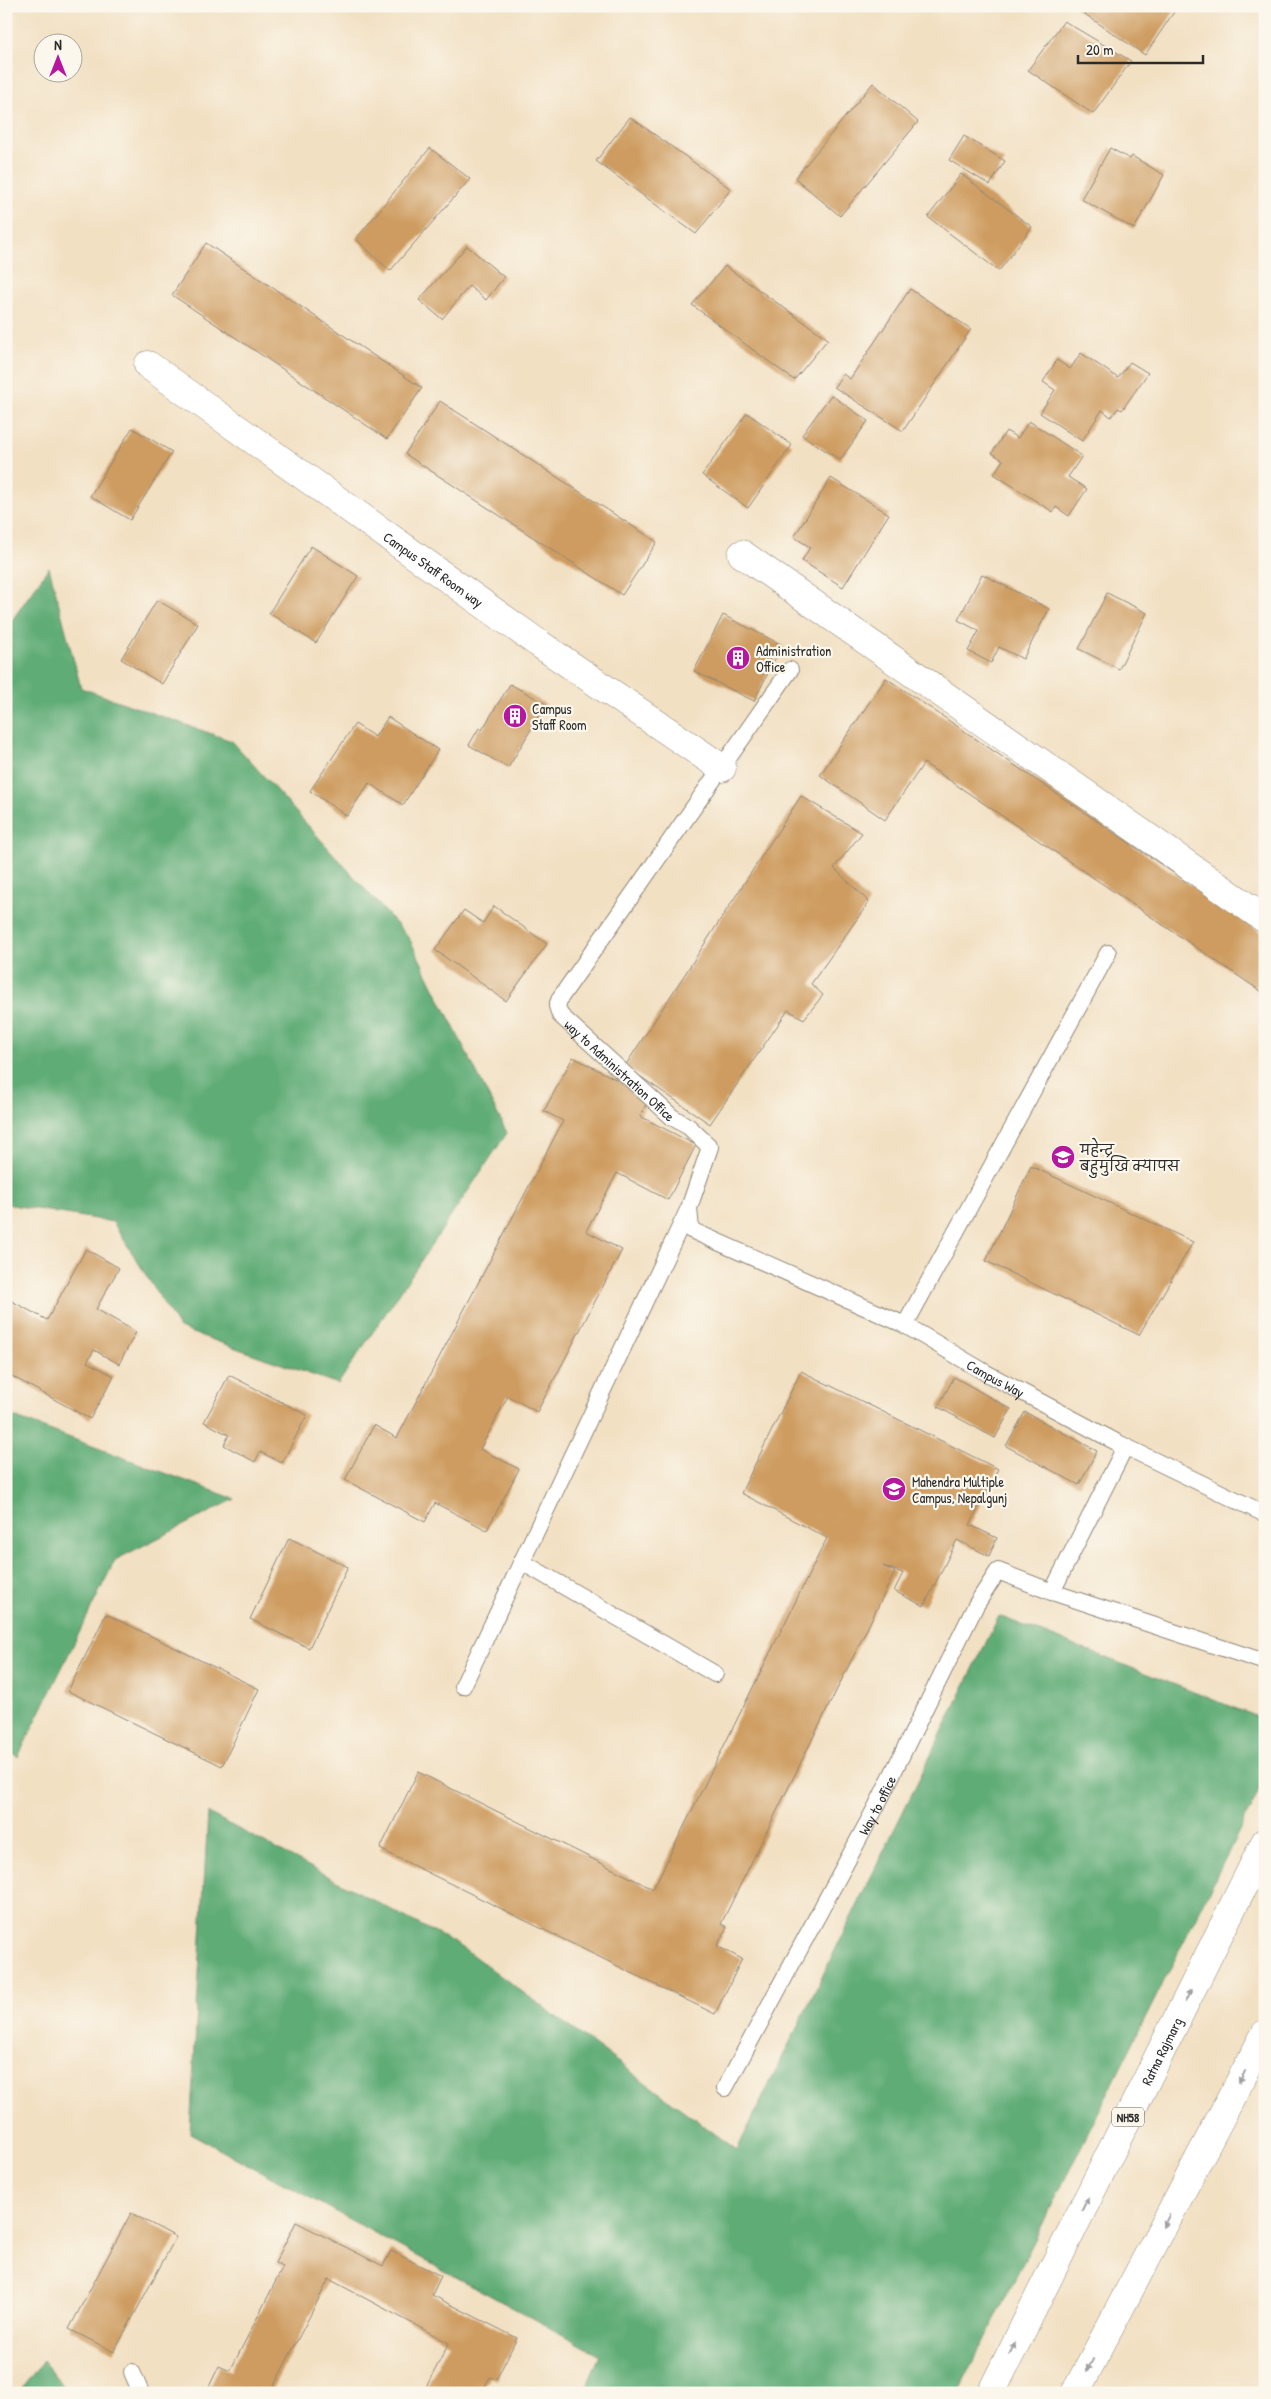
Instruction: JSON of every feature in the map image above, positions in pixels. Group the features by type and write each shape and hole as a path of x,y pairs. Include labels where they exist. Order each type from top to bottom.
{"main road":[{"name":"Campus Staff Room way","path":"148,365 538,643 722,768"},
{"path":"742,554 1265,919"},
{"name":"Ratna Rajmarg","path":"991,2393 1265,1842"},
{"path":"1075,2393 1265,2034"}],"lane":[{"name":"way to Administration Office","path":"689,1208 710,1147 689,1126 672,1118 560,1014 557,1006 566,990 790,670"},
{"path":"689,1208 691,1230 905,1325 1108,953"},
{"path":"463,1686 689,1208"},
{"name":"Campus Way","path":"905,1325 986,1373 1118,1443 1265,1514"},
{"path":"1118,1443 1122,1448 1121,1455 1052,1592 1265,1662"},
{"path":"522,1562 715,1674"},
{"name":"Way to office","path":"725,2088 876,1807 976,1605 998,1572 1052,1592"},
{"path":"132,2372 141,2393"}],"green space":[{"path":"49,567 81,688 232,741 409,938 507,1133 338,1384 179,1328 113,1222 6,1204 6,629"},
{"path":"6,1414 235,1499 115,1560 18,1757 6,1750"},
{"path":"999,1616 1265,1720 1265,1779 958,2393 584,2393 600,2355 190,2133 208,1813 460,1946 737,2150"},
{"path":"43,2361 69,2393 18,2393"}],"building":[{"path":"1073,6 1178,6 1145,55"},
{"path":"1064,21 1131,61 1093,114 1028,70"},
{"path":"873,83 918,122 840,216 795,178"},
{"path":"630,117 731,189 696,234 596,161"},
{"path":"964,136 1005,161 990,185 949,160"},
{"path":"430,148 470,179 390,271 356,239"},
{"path":"1110,148 1130,159 1132,156 1164,175 1134,229 1081,199"},
{"path":"961,174 1032,227 999,271 928,217"},
{"path":"206,243 422,388 387,439 172,295"},
{"path":"467,246 504,277 486,300 469,286 442,319 419,300"},
{"path":"725,266 828,339 794,380 692,305"},
{"path":"910,289 971,329 903,431 834,387 843,374 850,379"},
{"path":"1081,353 1118,378 1130,362 1148,373 1122,410 1118,408 1111,417 1102,410 1082,441 1040,413 1055,390 1043,382 1057,360 1070,369"},
{"path":"831,395 868,421 840,460 802,435"},
{"path":"440,401 657,542 622,595 405,454"},
{"path":"747,413 792,445 748,508 702,475"},
{"path":"1029,421 1082,456 1068,477 1087,489 1069,516 1056,507 1053,512 994,474 1003,460 992,453 1006,431 1018,438"},
{"path":"132,428 172,452 130,520 90,496"},
{"path":"831,478 889,514 843,587 802,561 810,547 794,537"},
{"path":"311,546 358,576 316,643 269,613"},
{"path":"982,574 1049,609 1023,659 999,647 991,663 968,651 979,631 958,620"},
{"path":"1107,593 1147,613 1119,669 1079,649"},
{"path":"157,600 198,624 162,684 121,659"},
{"name":"Administration Office","path":"723,615 782,645 754,701 694,671"},
{"path":"886,678 1265,935 1265,994 924,763 885,820 820,775"},
{"name":"Campus Staff Room","path":"510,684 546,704 508,768 469,745 479,728 482,730"},
{"path":"388,717 438,750 403,805 369,783 347,816 310,791 355,724 375,737"},
{"path":"801,796 862,833 834,868 869,902 811,984 823,995 804,1019 788,1010 710,1124 625,1066"},
{"path":"494,906 547,944 506,1001 435,950 464,910 483,923"},
{"path":"573,1057 650,1097 640,1116 696,1145 668,1200 617,1173 586,1231 622,1250 537,1412 508,1396 480,1449 519,1469 487,1530 435,1503 425,1522 345,1480 374,1425 397,1438 563,1121 544,1111"},
{"path":"1031,1166 1193,1242 1139,1335 986,1261"},
{"path":"86,1249 119,1268 96,1309 136,1332 119,1364 94,1350 87,1362 114,1376 90,1419 6,1373 6,1298 47,1320"},
{"path":"801,1371 998,1469 970,1525 997,1538 989,1556 957,1540 924,1606 894,1591 903,1573 883,1566 895,1572 721,1924 727,1927 717,1946 742,1959 715,2014 380,1849 418,1772 653,1889 827,1538 741,1493"},
{"path":"229,1375 307,1415 282,1463 260,1452 255,1462 224,1445 229,1435 204,1422"},
{"path":"954,1377 1011,1409 995,1438 938,1407"},
{"path":"1025,1412 1097,1451 1079,1485 1006,1446"},
{"path":"289,1538 348,1567 309,1648 250,1619"},
{"path":"106,1614 259,1689 222,1766 68,1691"},
{"path":"131,2213 176,2237 114,2352 69,2329"},
{"path":"296,2222 383,2266 391,2251 441,2276 432,2295 517,2338 496,2380 490,2377 481,2393 423,2393 449,2343 329,2279 270,2393 206,2393 219,2366 230,2371 283,2267 275,2263"}],"place":[{"name":"Administration Office","path":"738,658"},
{"name":"Campus Staff Room","path":"515,716"},
{"name":"महेन्द्र बहुमुखि क्यापस","path":"1063,1157"},
{"name":"Mahendra Multiple Campus, Nepalgunj","path":"894,1489"}]}
